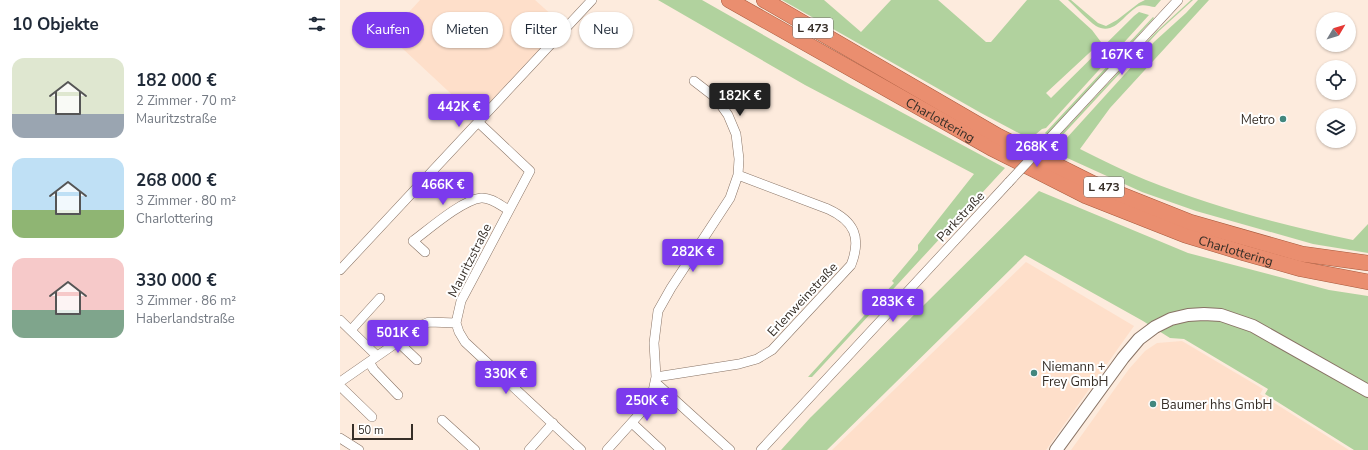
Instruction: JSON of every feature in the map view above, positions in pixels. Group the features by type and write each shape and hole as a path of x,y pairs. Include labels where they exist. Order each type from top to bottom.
{"highway":[{"name":"Charlottering","path":"729,0 991,148 1086,196 1185,235 1244,254 1301,269 1368,282"},
{"name":"Charlottering","path":"764,0 998,136 1092,183 1190,222 1302,254 1368,263"}],"main road":[{"path":"1056,450 1123,358 1139,339 1155,327 1171,319 1188,315 1221,315 1254,326 1368,391"}],"street":[{"path":"340,270 592,0"},
{"name":"Parkstraße","path":"761,450 1178,0"},
{"path":"607,450 643,410 652,396 656,379 654,343 658,311 671,288 730,198 738,175 739,159 736,134 728,114 716,98 694,81"},
{"name":"Mauritzstraße","path":"456,323 461,301 530,171 478,122"},
{"name":"Erlenweinstraße","path":"656,379 739,364 757,359 772,350 851,265 856,254 854,231 841,215 828,208 738,175"},
{"path":"425,252 413,242 457,209 473,201 481,198 489,199 509,210"},
{"path":"351,330 380,298"},
{"path":"340,320 377,356"},
{"path":"340,382 429,322 456,323 465,342 581,450"},
{"path":"398,342 417,360"},
{"path":"369,362 374,370 398,395"},
{"path":"656,379 730,450"},
{"path":"340,386 372,417"},
{"path":"442,420 475,450"},
{"path":"529,450 553,423"},
{"path":"632,423 661,450"},
{"path":"340,438 359,450"}],"shaded area":[{"path":"420,0 535,0 548,12 511,12 511,48 542,48 477,118 402,48 424,48 424,12 409,12"},
{"path":"1026,262 1134,326 1046,450 832,450"},
{"path":"1182,341 1263,389 1260,394 1349,450 1071,450 1129,369 1145,351 1157,343"}],"green space":[{"path":"658,0 702,0 851,85 1005,168 812,377 808,377 894,283 892,281 918,250 918,245 974,174 805,85"},
{"path":"782,0 824,0 861,32 891,0 938,0 986,42 991,42 1027,0 1059,0 1092,30 1101,42 1046,93 1051,98 1134,16 1139,12 1149,15 1046,128 1042,129 1030,139 981,113"},
{"path":"1068,0 1071,0 1098,23 1106,26 1145,0 1161,0 1155,7 1145,5 1139,6 1114,26 1103,29 1092,23"},
{"path":"1191,0 1193,0 1159,31 1058,140 1056,139 1156,32"},
{"path":"1198,0 1209,0 1110,108 1080,149 1130,173 1171,190 1274,222 1353,240 1368,224 1368,253 1313,244 1196,211 1142,192 1054,152 1154,42"},
{"path":"1153,17 1154,18 1047,135 1045,133"},
{"path":"1039,191 1188,253 1329,290 1368,296 1368,450 1354,450 1265,394 1268,389 1184,339 1170,338 1143,321 1025,255 827,450 781,450 810,418"}],"place":[{"name":"Metro","path":"1283,119"},
{"name":"Niemann + Frey GmbH","path":"1034,373"},
{"name":"Baumer hhs GmbH","path":"1153,404"}]}
